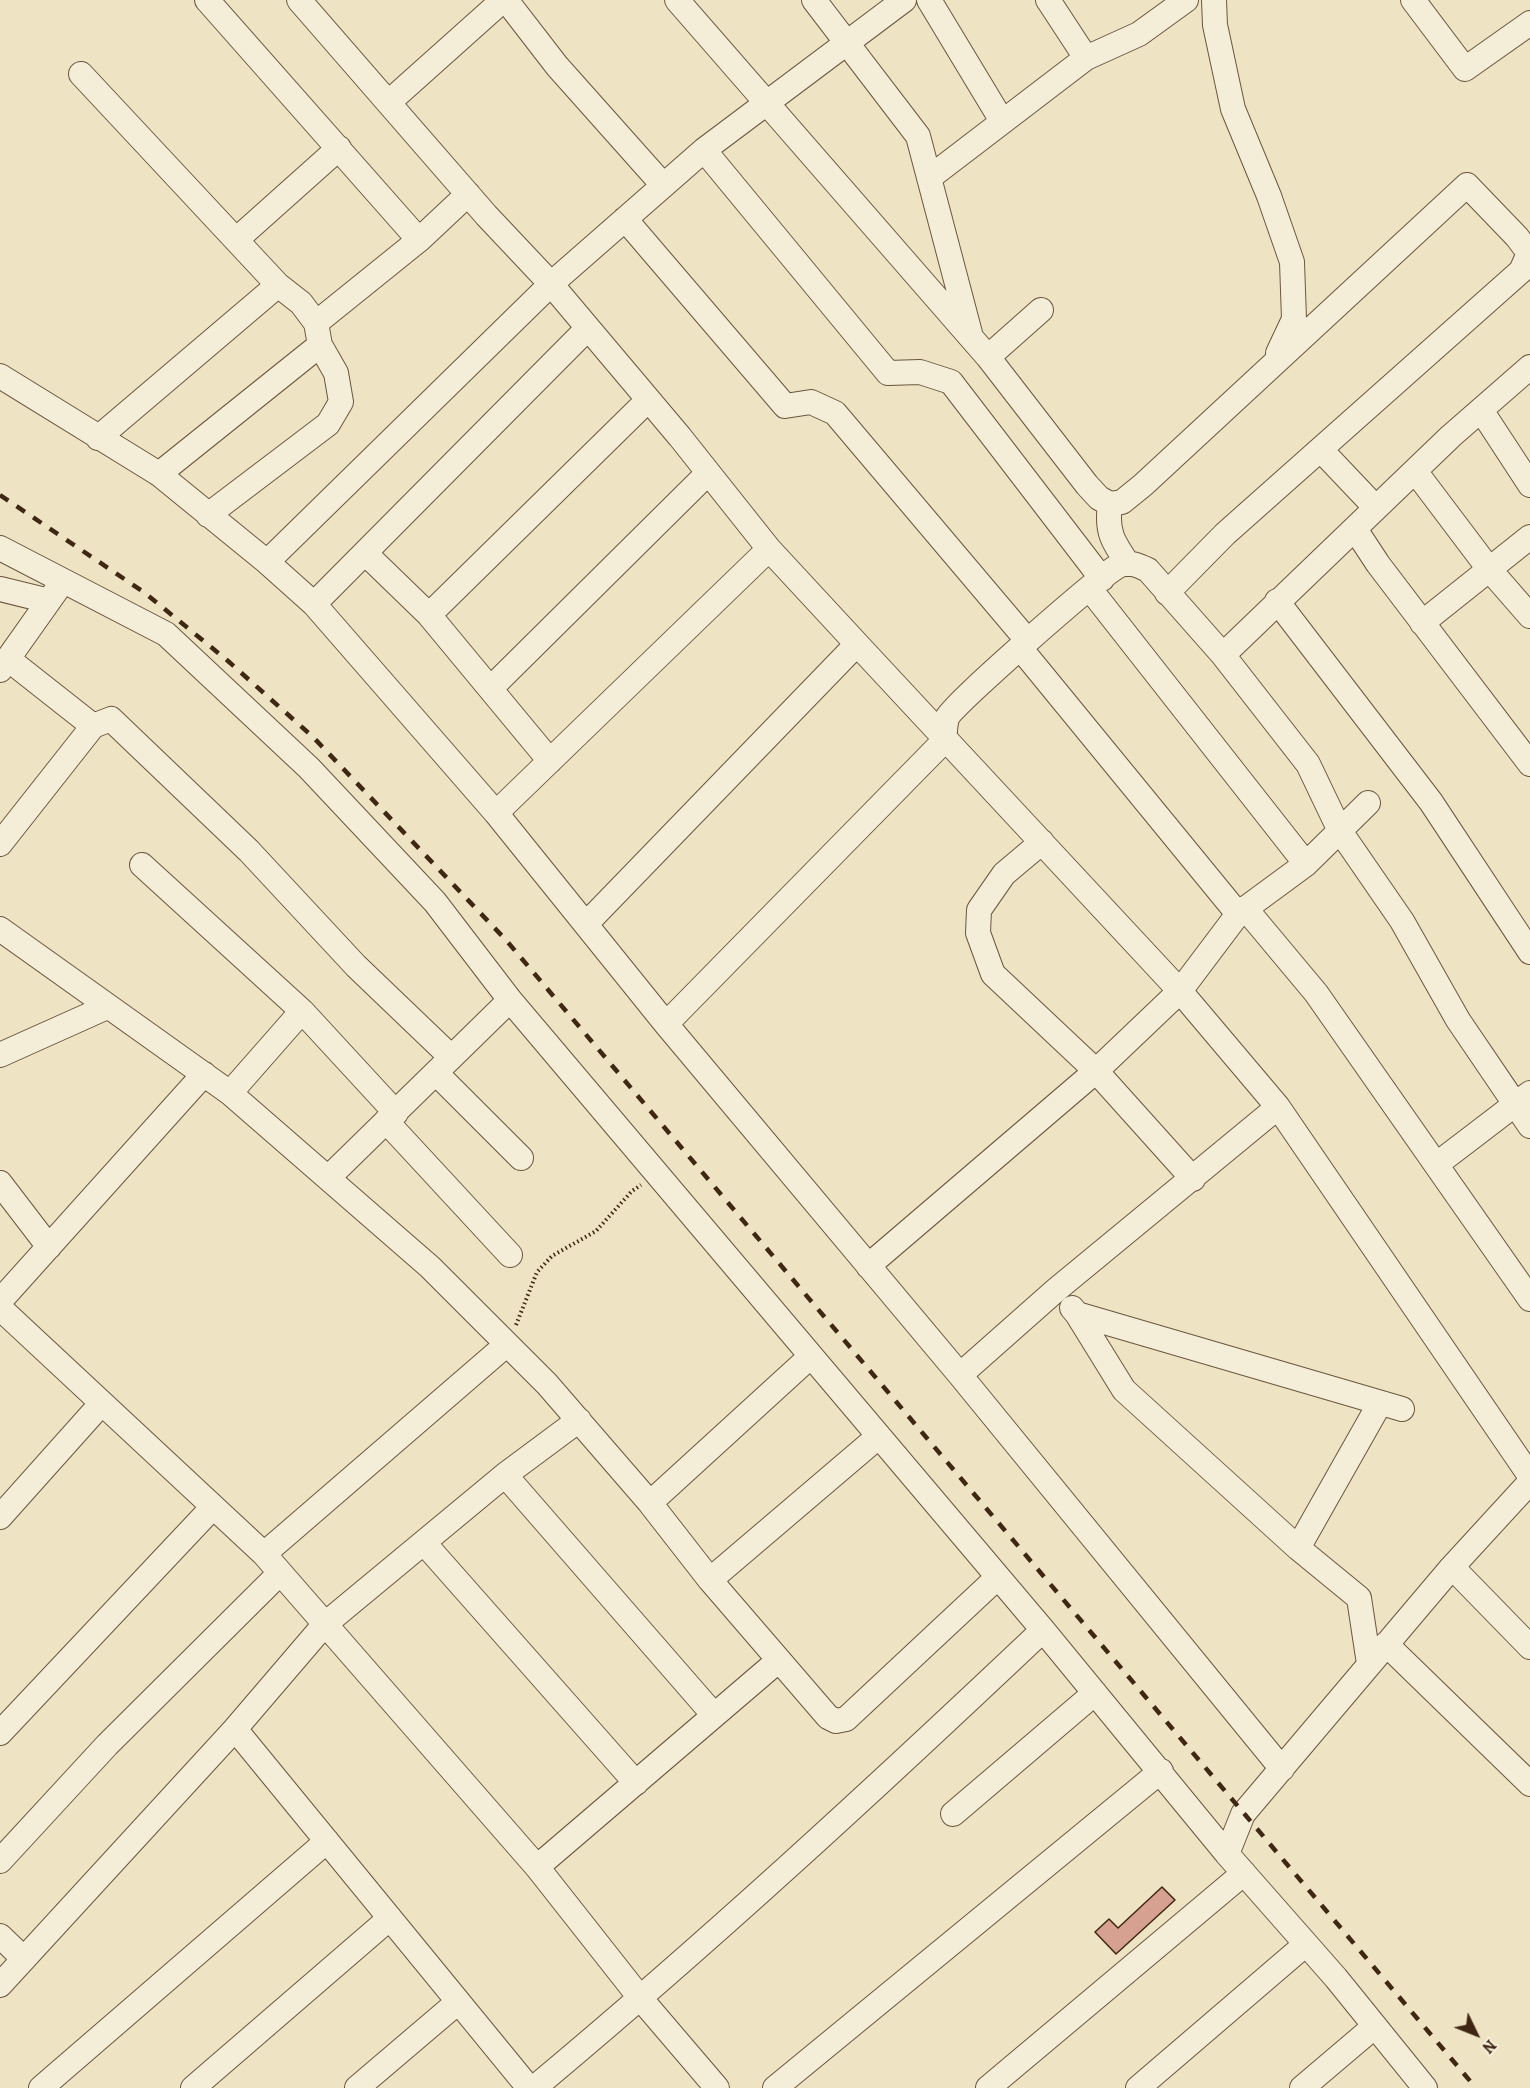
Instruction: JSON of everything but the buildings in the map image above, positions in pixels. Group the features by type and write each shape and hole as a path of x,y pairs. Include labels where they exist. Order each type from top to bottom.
{"street":[{"path":"207,0 419,240"},
{"path":"299,0 468,194 551,284 769,549 945,741 1180,991 1278,1107 1530,1476"},
{"path":"389,102 504,0 556,66 663,185"},
{"path":"678,0 988,357 1099,498 1110,504 1122,502 1143,485 1467,185 1517,237 1529,253 1521,271 1225,534 1167,593"},
{"path":"814,0 918,136 971,338"},
{"path":"267,562 551,284 663,185 704,150 904,0"},
{"path":"929,0 1002,121"},
{"path":"1048,0 1086,58"},
{"path":"1214,0 1215,24 1233,109 1269,196 1292,262 1294,319 1274,363"},
{"path":"1413,0 1465,69 1530,23"},
{"path":"929,178 1086,58 1138,34 1173,4"},
{"path":"81,74 278,285 301,303 336,373 341,402 328,424 208,515"},
{"path":"236,240 339,148"},
{"path":"704,150 888,373 920,372 951,382 1096,584 1306,864"},
{"path":"159,474 318,334 468,194"},
{"path":"625,219 785,406 811,402 835,413 1242,911 1316,993 1530,1299"},
{"path":"98,438 278,285"},
{"path":"988,357 1041,310"},
{"path":"315,604 588,328"},
{"path":"1223,654 1415,471 1530,367"},
{"path":"0,376 159,474 315,604 496,813 666,1024 960,1375 1282,1769"},
{"path":"429,615 648,400"},
{"path":"1481,410 1530,485"},
{"path":"1321,450 1376,508"},
{"path":"1415,471 1489,569 1530,616"},
{"path":"491,688 708,473"},
{"path":"1110,504 1107,525 1115,545 1128,564"},
{"path":"1355,530 1422,623 1530,764"},
{"path":"1422,623 1530,537"},
{"path":"0,548 166,634 309,768 435,902 510,1000 1043,1630 1227,1854 1306,1944 1425,2088"},
{"path":"496,813 769,549"},
{"path":"365,553 429,615 550,761"},
{"path":"666,1024 945,741 947,717 1024,645 1096,584 1120,565 1134,563 1148,570 1223,654 1308,765 1340,831 1402,921 1458,1020 1523,1099 1530,1126"},
{"path":"63,581 4,664 93,726"},
{"path":"0,589 49,601"},
{"path":"1277,601 1431,802 1530,952"},
{"path":"586,924 857,644"},
{"path":"0,844 93,726 111,720 249,851 444,1065 521,1158"},
{"path":"868,1266 1096,1071 1180,991 1242,911 1306,864 1368,803"},
{"path":"1042,842 1004,874 979,910 978,933 993,974 1096,1071 1193,1179"},
{"path":"142,865 302,1011 510,1255"},
{"path":"0,929 230,1093 430,1267 547,1384 579,1420 650,1503 710,1580 828,1717 836,1721 846,1719 998,1577"},
{"path":"329,1177 510,1000"},
{"path":"0,1055 107,1007"},
{"path":"230,1093 302,1011"},
{"path":"0,1300 204,1074"},
{"path":"1437,1164 1523,1099"},
{"path":"960,1375 1056,1290 1278,1107"},
{"path":"0,1183 49,1247"},
{"path":"1056,1290 1077,1314 1124,1390 1298,1548 1359,1598 1369,1664"},
{"path":"0,1308 264,1554 537,1867 641,1999 717,2088"},
{"path":"1077,1314 1391,1406 1298,1548"},
{"path":"264,1554 506,1344"},
{"path":"650,1503 811,1356"},
{"path":"0,1516 101,1404"},
{"path":"0,1985 235,1728 324,1625 425,1544 505,1475 579,1420"},
{"path":"710,1580 879,1436"},
{"path":"505,1475 713,1714"},
{"path":"1227,1854 1243,1814 1452,1567 1530,1482"},
{"path":"0,1733 212,1508"},
{"path":"425,1544 636,1783"},
{"path":"1452,1567 1530,1647"},
{"path":"0,1861 107,1745 280,1573"},
{"path":"534,2088 641,1999 884,1781 1043,1630"},
{"path":"1386,1644 1530,1784"},
{"path":"537,1867 713,1714 779,1660"},
{"path":"953,1814 1095,1693"},
{"path":"235,1728 529,2088"},
{"path":"775,2088 1161,1771"},
{"path":"41,2088 327,1841"},
{"path":"988,2088 1244,1873"},
{"path":"193,2088 390,1918"},
{"path":"0,1936 24,1959"},
{"path":"1138,2088 1306,1944"},
{"path":"357,2088 458,2002"},
{"path":"1302,2088 1375,2026"}],"path":[{"path":"506,1344 521,1315 537,1272 552,1256 596,1231 632,1191 659,1174"}],"railway":[{"path":"0,495 145,593 228,661 313,737 506,940 1476,2088"}]}
